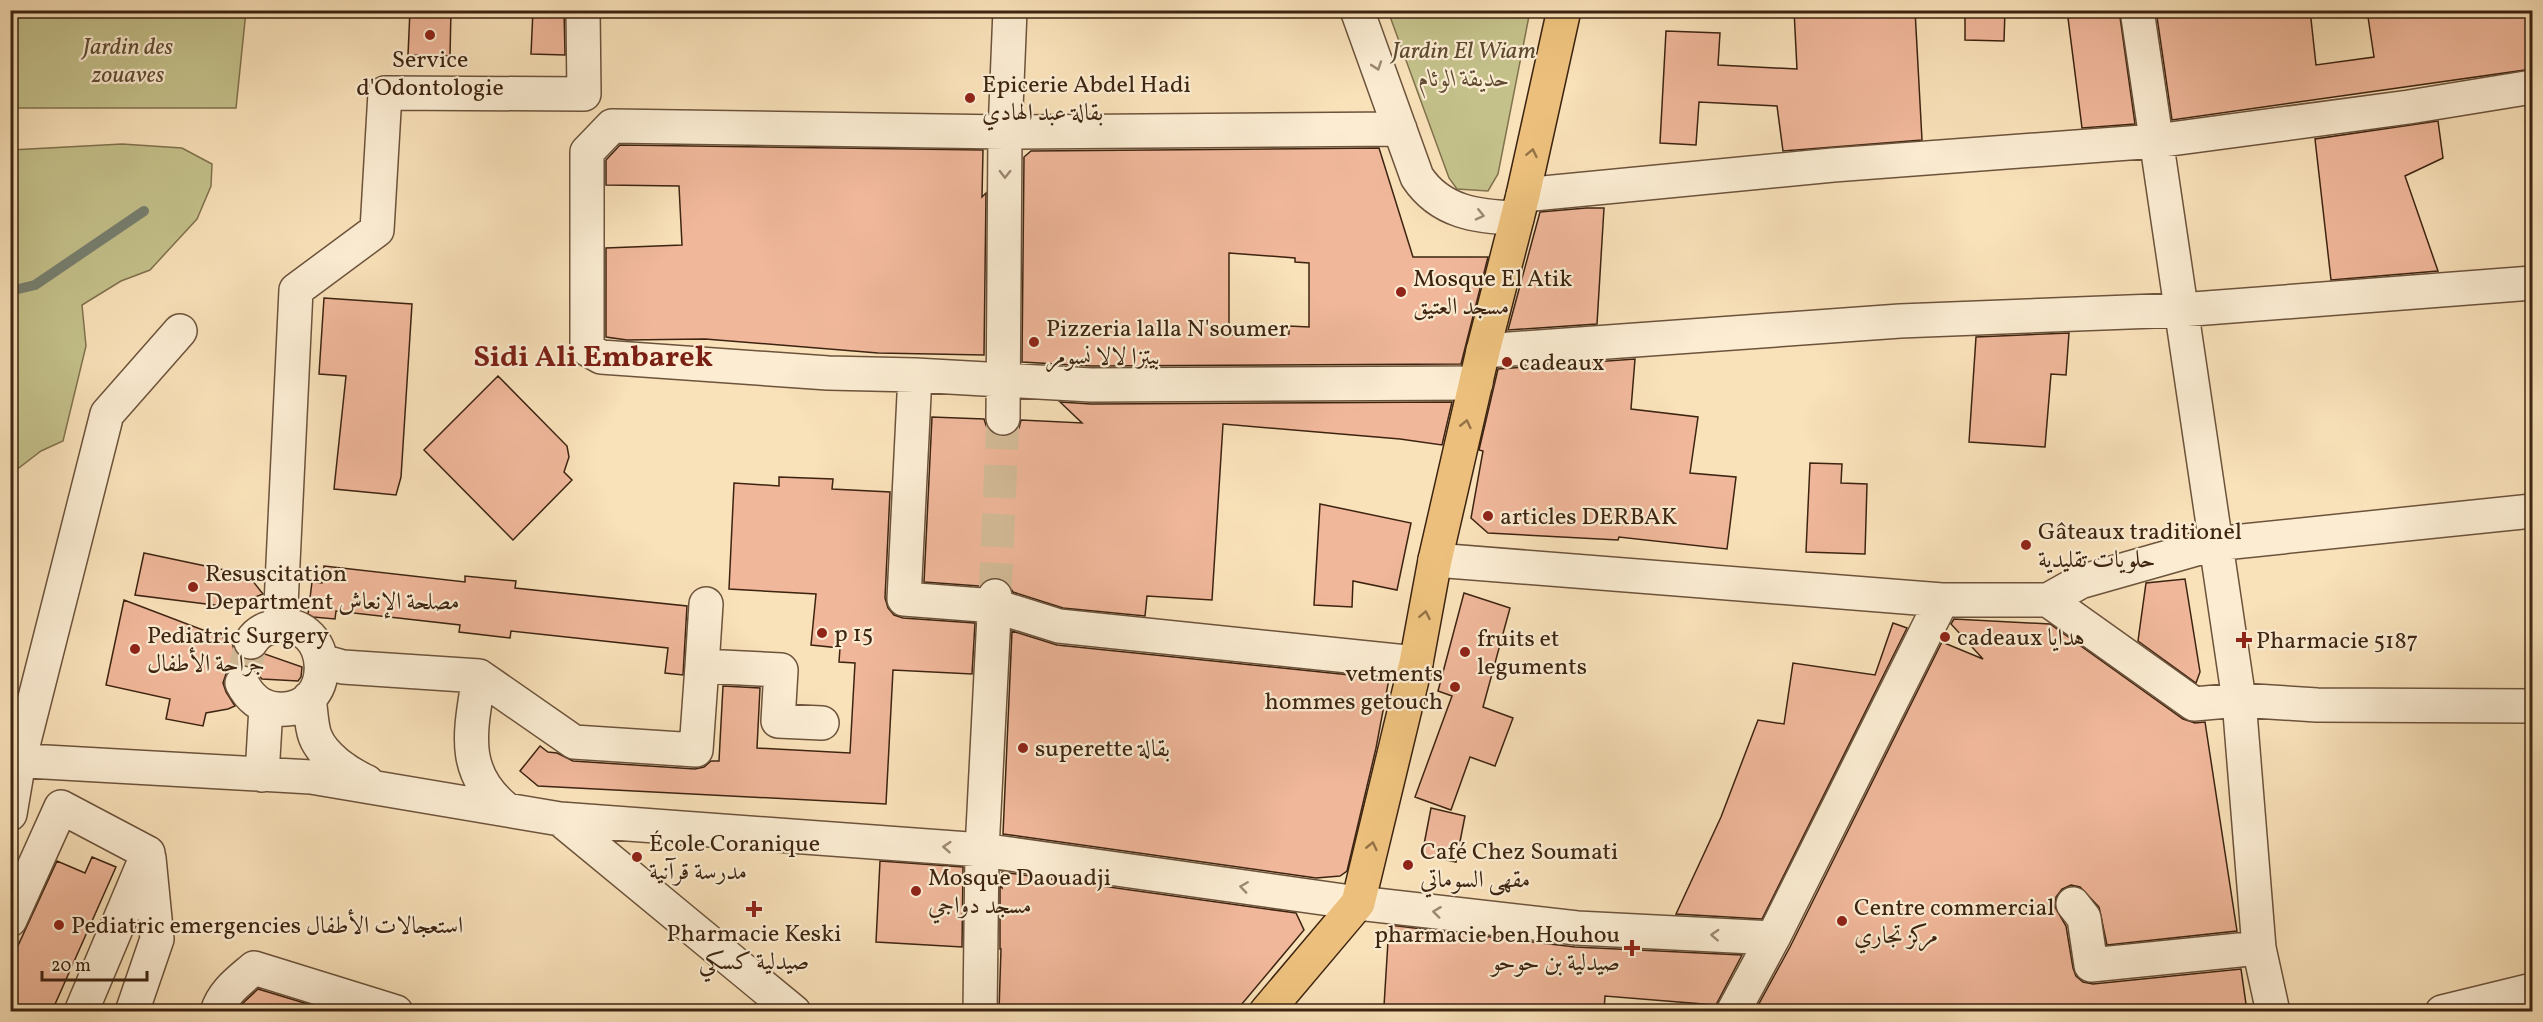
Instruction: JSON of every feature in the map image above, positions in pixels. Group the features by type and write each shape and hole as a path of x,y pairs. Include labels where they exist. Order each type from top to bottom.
{"main road":[{"path":"1266,1011 1358,903 1416,663 1435,560 1520,206 1564,10"}],"street":[{"path":"280,626 296,290 377,230 385,93 584,94 583,10"},
{"path":"1003,418 1005,132 1010,10"},
{"path":"1357,10 1417,177 1426,191 1443,204 1490,217 1520,206 1833,165 2156,141 2532,87"},
{"path":"2137,10 2214,544 2239,700 2259,948 2273,1011"},
{"path":"1400,129 1005,132 612,126 587,152 588,349 601,357 828,373 915,375 1091,385 1476,383"},
{"path":"1484,351 1900,321 2180,310 2532,283"},
{"path":"10,814 14,764 107,414 180,331"},
{"path":"915,375 904,599 995,601 1059,626 1416,663"},
{"path":"1435,560 1942,600 2048,600 2080,582 2214,544 2532,511"},
{"path":"1733,1011 1773,938 1942,600"},
{"path":"2048,600 2194,704 2239,700 2317,705 2532,706"},
{"path":"980,1011 982,849 995,601"},
{"path":"322,661 343,668 478,676 574,742 696,750 706,604"},
{"path":"242,683 250,696 266,707 275,709 293,707 309,698 320,681 322,661 309,636 290,627 280,626 255,634 251,642"},
{"path":"702,666 781,670 778,721 822,723"},
{"path":"478,676 472,722 472,756 483,786 506,809"},
{"path":"309,698 315,735 332,758 366,782 393,790"},
{"path":"262,775 266,707"},
{"path":"14,764 311,777 560,819 982,849 1358,903 1577,928 1773,938"},
{"path":"10,920 61,807 148,853"},
{"path":"560,819 794,1011"},
{"path":"81,1011 148,853"},
{"path":"132,1011 157,939 148,853"},
{"path":"2073,904 2084,918 2091,965 2259,948"},
{"path":"217,1011 220,1001 226,994 254,968 396,1011"},
{"path":"2442,1011 2532,990"}],"green space":[{"name":"Jardin des zouaves","path":"11,10 246,11 236,108 11,108"},
{"name":"Jardin El Wiam حديقة الوئام","path":"1388,11 1530,11 1498,174 1488,191 1457,189 1449,178"},
{"path":"122,144 182,148 212,164 211,186 197,219 150,270 121,281 82,305 86,346 63,441 41,451 11,474 11,150"}],"building":[{"path":"410,10 451,10 450,56 408,55"},
{"path":"533,10 564,10 565,55 531,54"},
{"path":"1794,10 1915,10 1922,140 1783,151 1777,106 1699,102 1696,145 1660,143 1666,31 1720,33 1718,65 1797,69"},
{"path":"1965,10 2005,10 2004,41 1965,40"},
{"path":"2067,10 2119,10 2135,124 2082,128"},
{"path":"2156,10 2310,10 2316,65 2374,57 2367,10 2532,10 2532,69 2172,120"},
{"path":"2438,121 2443,158 2405,176 2438,271 2331,280 2315,139"},
{"path":"620,145 983,150 982,197 986,193 984,355 878,353 705,339 627,340 606,337 606,248 682,245 679,186 606,185 606,160"},
{"path":"1379,148 1413,257 1488,257 1461,364 1091,366 1022,362 1024,157 1031,151","holes":["1229,253 1295,258 1295,262 1309,263 1309,327 1289,326 1289,334 1229,335"]},
{"path":"1604,208 1597,324 1508,330 1540,212"},
{"path":"324,298 412,304 401,477 396,495 334,489 346,376 319,374"},
{"path":"2069,333 2066,375 2051,374 2045,447 1969,442 1976,337"},
{"path":"1635,359 1631,409 1698,417 1690,473 1736,477 1727,549 1619,537 1618,540 1488,533 1471,518 1483,451 1479,450 1498,369"},
{"path":"498,376 567,446 569,457 564,472 572,480 513,540 424,450"},
{"path":"1060,402 1091,404 1452,402 1442,445 1400,439 1223,424 1212,600 1147,596 1145,616 1063,608 1013,592 1006,581 997,577 987,579 979,586 924,582 932,417 984,419 987,428 993,434 1002,437 1013,434 1019,428 1021,420 1082,423"},
{"path":"1810,463 1842,464 1841,483 1867,484 1865,554 1806,552"},
{"path":"779,477 833,479 832,489 890,492 885,598 888,608 894,615 903,618 975,623 972,674 893,670 886,804 538,786 520,771 540,746 548,752 557,753 573,761 695,769 704,767 711,761 719,761 723,686 760,688 757,748 850,753 855,663 839,662 840,648 811,645 816,594 729,589 734,483 779,486"},
{"path":"1320,504 1411,523 1397,590 1353,581 1352,607 1314,605"},
{"name":"Resuscitation Department مصلحة الإنعاش","path":"144,553 248,575 263,594 230,607 135,595"},
{"path":"324,566 465,582 465,576 516,581 515,588 687,606 683,675 665,673 668,648 511,631 510,638 459,632 460,625 336,611 335,619 313,617 308,614 312,582 322,583"},
{"path":"2185,579 2200,672 2196,683 2138,641 2146,583"},
{"path":"1464,593 1510,608 1483,707 1513,718 1495,766 1470,757 1451,810 1415,797 1452,696 1438,691"},
{"path":"124,600 232,641 234,651 241,658 250,661 259,659 265,654 302,667 301,677 298,681 262,679 251,667 242,664 233,666 226,674 223,683 235,706 206,713 203,726 166,719 170,699 106,685"},
{"path":"1954,619 2050,624 2183,719 2195,723 2205,722 2237,931 2107,945 2099,907 2080,887 2071,885 2062,889 2056,897 2055,907 2066,926 2073,968 2076,976 2083,982 2093,984 2241,969 2247,1011 1755,1011 1790,947 1942,642 1983,659 1951,624"},
{"path":"1893,623 1907,628 1762,919 1676,914 1721,817 1758,720 1784,724 1793,663 1875,675"},
{"path":"1012,631 1057,645 1389,679 1376,748 1347,871 1340,876 1316,878 1003,834"},
{"path":"1431,808 1465,816 1456,862 1422,855"},
{"name":"Pediatric emergencies استعجالات الأطفال","path":"92,857 116,867 52,1011 10,1011 10,963 57,861 85,873"},
{"path":"880,861 963,867 962,947 876,942"},
{"path":"1002,872 1296,913 1304,930 1236,1011 999,1011"},
{"path":"1389,925 1575,947 1742,955 1714,1011 1712,1011 1715,1005 1605,996 1604,1011 1439,1011 1384,1006"},
{"path":"258,989 331,1011 240,1011 242,1004"}],"waterway":[{"path":"10,291 35,285 144,211"}],"tunnel":[{"path":"995,596 1003,418"},
{"path":"242,683 251,642"}],"place":[{"name":"Service d'Odontologie","path":"430,35"},
{"name":"Epicerie Abdel Hadi بقالة عبد الهادي","path":"970,98"},
{"name":"Mosque El Atik مسجد العتيق","path":"1401,292"},
{"name":"Pizzeria lalla N'soumer بيتزا لالا نسومر","path":"1034,342"},
{"name":"cadeaux","path":"1507,362"},
{"name":"articles DERBAK","path":"1488,516"},
{"name":"Gâteaux traditionel حلويات تقليدية","path":"2026,545"},
{"name":"Resuscitation Department مصلحة الإنعاش","path":"193,587"},
{"name":"p 15","path":"822,633"},
{"name":"cadeaux هدايا","path":"1945,637"},
{"name":"Pharmacie 5187","path":"2244,640"},
{"name":"Pediatric Surgery جراحة الأطفال","path":"135,649"},
{"name":"fruits et leguments","path":"1465,652"},
{"name":"vetments hommes getouch","path":"1455,687"},
{"name":"superette بقالة","path":"1023,748"},
{"name":"École Coranique مدرسة قرآنية","path":"637,857"},
{"name":"Café Chez Soumati مقهى السوماتي","path":"1408,865"},
{"name":"Mosque Daouadji مسجد دواجي","path":"916,891"},
{"name":"Pharmacie Keski صيدلية كسكي","path":"754,909"},
{"name":"Centre commercial مركز تجاري","path":"1842,921"},
{"name":"Pediatric emergencies استعجالات الأطفال","path":"59,925"},
{"name":"pharmacie ben Houhou صيدلية بن حوحو","path":"1632,948"}],"district":[{"name":"Sidi Ali Embarek","path":"593,356"}]}
